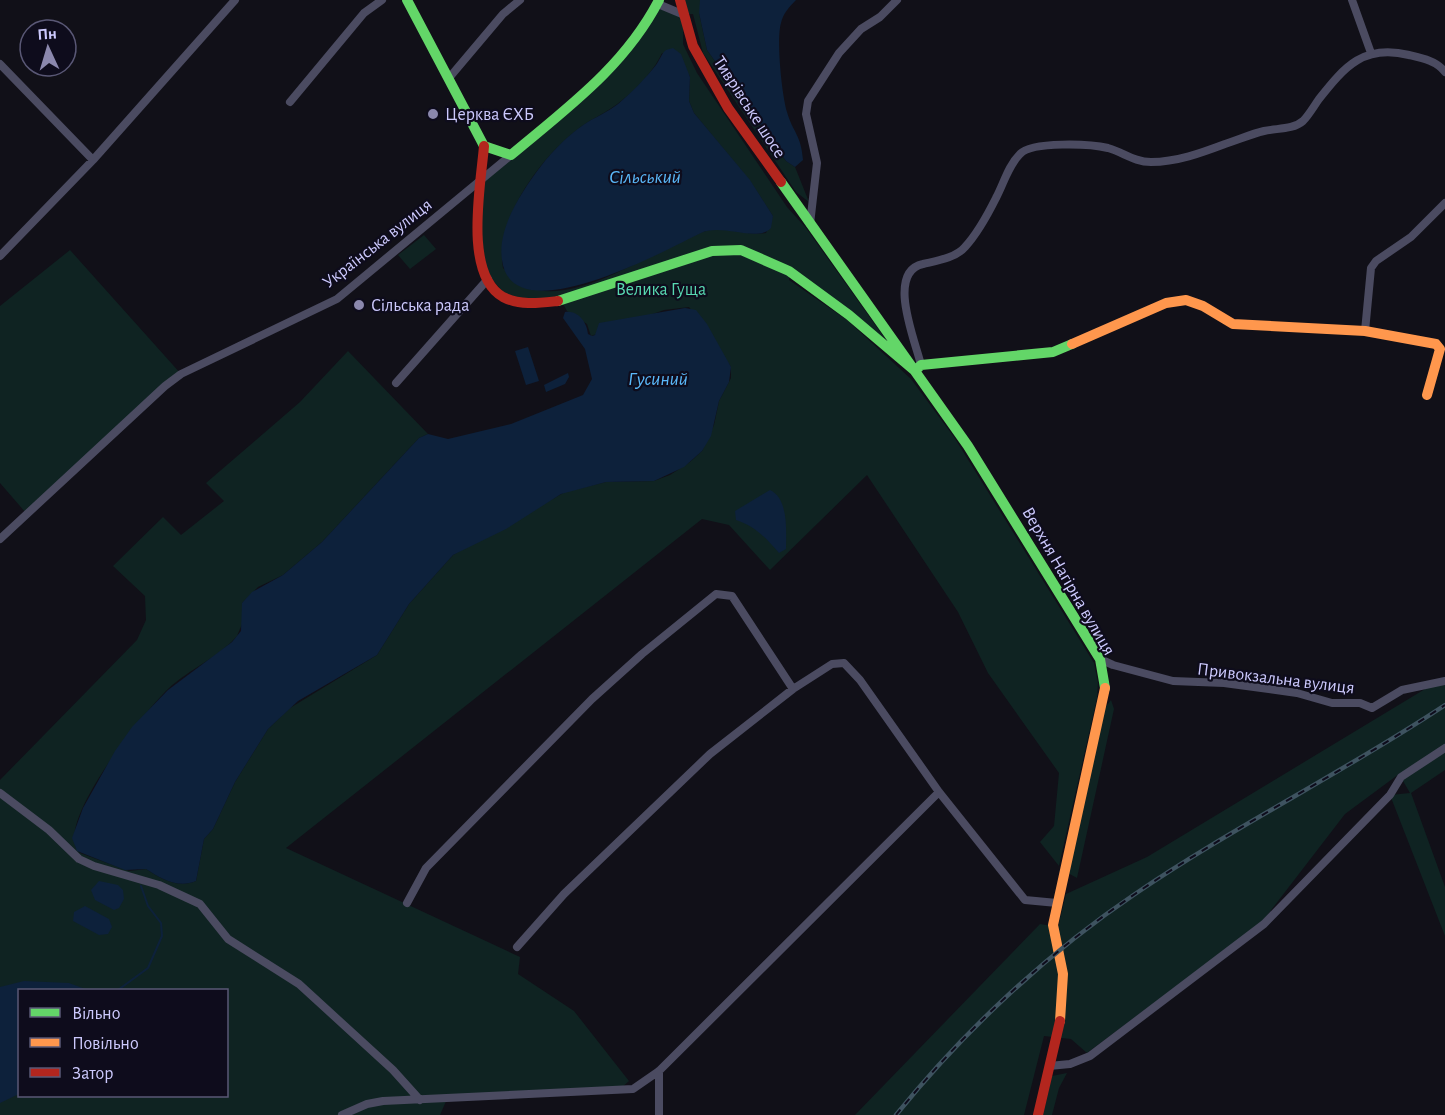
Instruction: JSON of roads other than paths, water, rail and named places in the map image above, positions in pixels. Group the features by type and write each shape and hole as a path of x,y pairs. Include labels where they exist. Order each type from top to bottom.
{"street":[{"path":"0,256 93,159 235,0"},
{"path":"290,102 364,13 382,0"},
{"path":"407,0 484,146 476,222 476,247 488,279 498,292 511,301 528,305 550,304 712,252 732,250 750,252 789,271 918,368 1053,352 1166,303 1186,300 1203,306 1233,324 1365,331 1436,344 1440,350 1439,357 1427,395"},
{"path":"449,78 497,20 520,0"},
{"name":"Тиврівське шосе","path":"680,0 682,14 693,46 728,108 810,224"},
{"path":"810,224 817,163 807,114 808,101 839,53 861,29 880,17 897,0"},
{"path":"1352,0 1371,53"},
{"path":"659,2 682,14"},
{"name":"Українська вулиця","path":"0,539 165,386 181,374 337,299 482,180 617,63 659,2"},
{"path":"918,368 903,293 904,280 908,272 916,265 963,249 996,198 1012,162 1022,151 1035,147 1087,144 1111,149 1124,156 1149,162 1188,158 1263,131 1288,128 1302,122 1339,73 1349,64 1371,53 1406,54 1425,59 1440,66 1445,72"},
{"path":"0,64 93,159"},
{"path":"484,146 511,154"},
{"path":"1365,331 1371,268 1376,261 1428,223 1445,203"},
{"name":"Верхня Нагірна вулиця","path":"810,224 918,368 1100,659 1105,679 1104,699 1057,903 1053,933 1062,964 1061,1015 1038,1115"},
{"path":"396,383 488,279"},
{"path":"407,903 426,868 592,699 642,654 716,594 732,596 793,689"},
{"name":"Привокзальна вулиця","path":"1100,659 1113,665 1173,681 1224,683 1297,693 1332,703 1360,703 1372,708 1402,690 1445,681"},
{"path":"517,947 564,894 710,754 793,689 832,664 844,663 860,680 939,792 1025,900 1057,903"},
{"path":"1049,1066 1070,1064 1090,1056 1264,924 1390,795 1401,777 1445,748"},
{"path":"342,1115 375,1102 633,1089 659,1071 939,792"},
{"path":"0,793 49,830 79,859 94,866 159,885 200,904 228,939 299,984 393,1070 420,1100"},
{"path":"659,1071 659,1115"}],"water":[{"path":"700,0 796,0 782,20 779,42 785,104 802,151 803,160 795,167 786,161 707,50 699,13"},
{"name":"Сільський","path":"673,48 681,54 690,77 689,101 694,113 750,180 773,216 771,228 757,234 719,230 701,233 626,269 560,289 533,290 512,281 502,260 501,248 512,210 526,187 564,141 584,124 618,104 633,91 664,52"},
{"name":"Гусиний","path":"685,308 696,310 707,324 731,367 729,382 719,401 711,436 702,451 684,467 654,481 606,482 561,494 506,529 453,555 409,604 377,655 298,701 268,729 235,782 213,829 204,839 196,881 176,883 163,879 146,869 125,870 77,851 72,838 83,808 115,751 132,727 168,690 232,642 241,631 242,603 252,592 283,575 322,542 419,438 428,434 448,439 511,424 583,395 592,379 585,349 563,318 565,312 578,315 586,325 588,334 592,336 595,335 599,323"},
{"path":"528,347 539,381 526,385 515,351"},
{"path":"568,373 569,377 565,384 546,392 544,385"},
{"path":"770,490 781,500 785,516 786,549 779,553 760,533 736,520 735,511"},
{"path":"99,881 118,885 123,890 124,899 119,908 114,910 95,900 91,890"},
{"path":"85,906 109,919 112,927 108,934 99,935 73,921 74,912"},
{"path":"24,981 69,983 85,989 18,989 18,1094 0,1103 0,987"}],"waterway":[{"path":"119,989 148,968 162,936 161,923 148,906 141,886"}],"railway":[{"path":"896,1115 949,1054 1007,996 1102,917 1211,845 1407,730 1445,705"}],"place":[{"name":"Церква ЄХБ","path":"433,114"},
{"name":"Сільська рада","path":"359,305"}],"park label":[{"name":"Велика Гуща","path":"661,289"}]}
